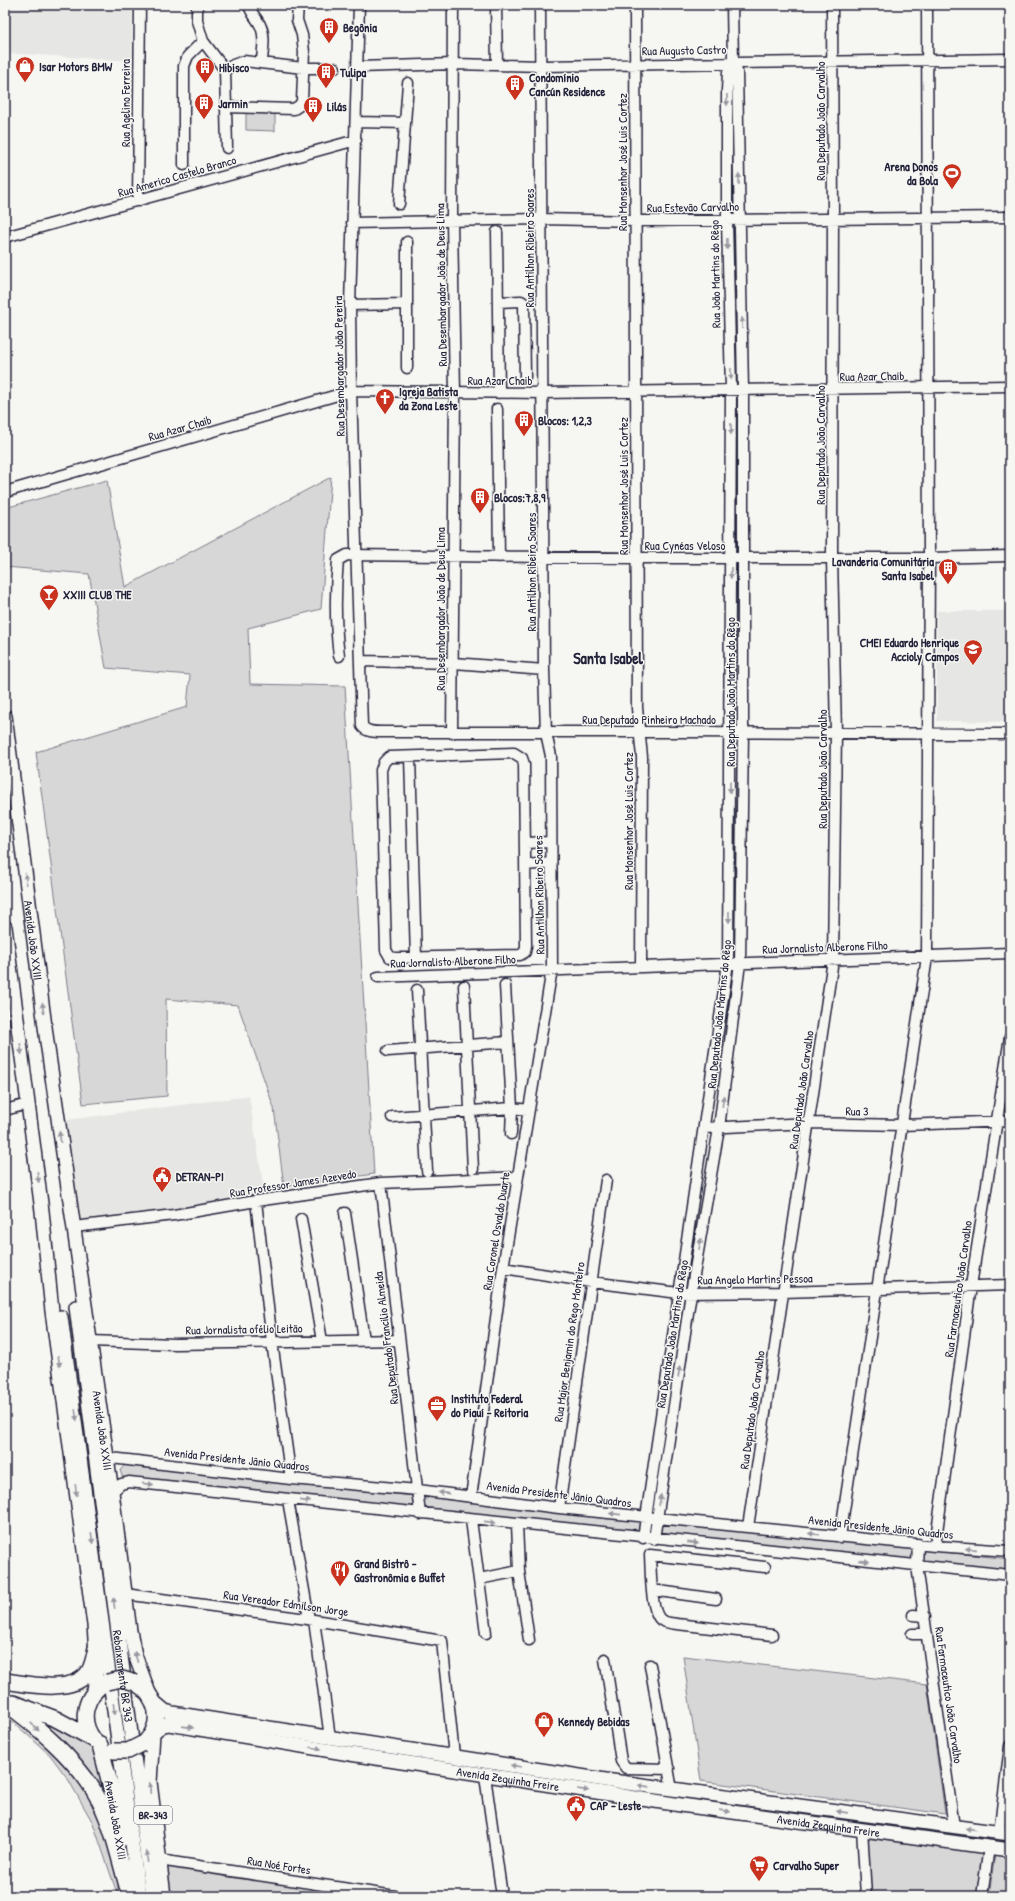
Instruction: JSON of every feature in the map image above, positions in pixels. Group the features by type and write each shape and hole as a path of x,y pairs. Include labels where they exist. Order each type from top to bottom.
{"highway":[{"path":"5,1681 51,1686 63,1686 75,1682 87,1674 94,1660 96,1648"},
{"path":"5,1681 51,1689 94,1691 107,1682 122,1679 136,1683 151,1697"},
{"name":"BR-343","path":"94,1691 88,1699 85,1715 88,1730 102,1745"},
{"name":"BR-343","path":"151,1697 156,1711 156,1723 147,1739 149,1782 163,1896"},
{"path":"5,1699 56,1719 102,1745 128,1750 147,1739"},
{"path":"5,1703 24,1716 68,1758 94,1791 113,1835 128,1891"},
{"name":"Avenida João XXIII","path":"102,1745 119,1821 128,1891"}],"main road":[{"name":"Avenida João XXIII","path":"5,716 64,1165 90,1342 101,1455"},
{"name":"Avenida João XXIII","path":"5,927 42,1211 52,1311 96,1648 97,1681 94,1691"},
{"name":"Avenida João XXIII","path":"64,1165 78,1328 101,1455 112,1492 125,1594 135,1655 151,1697"},
{"name":"Avenida João XXIII","path":"42,1211 66,1344 83,1472"},
{"name":"Rebaixamento BR 343","path":"101,1455 152,1896"},
{"name":"Rebaixamento BR 343","path":"83,1472 139,1896"},
{"name":"Avenida Zequinha Freire","path":"151,1697 165,1711 172,1713 485,1776 700,1808 1010,1850"},
{"name":"Avenida Zequinha Freire","path":"147,1739 163,1725 169,1724 330,1738 702,1794 1005,1833"},
{"path":"678,1790 686,1801 681,1805"},
{"path":"700,1808 702,1794"},
{"path":"989,1847 992,1837 1005,1833"}],"street":[{"name":"Rua Agelino Ferreira","path":"138,201 140,5"},
{"path":"197,5 197,21 203,42 225,70 227,148"},
{"path":"249,5 251,12 261,27 263,33 262,63"},
{"path":"226,107 294,109 297,108 302,101 303,41 297,20 298,5"},
{"name":"Rua Desembargador João Pereira","path":"359,5 359,67 350,305 351,391 362,726"},
{"name":"Rua Desembargador João de Deus Lima","path":"452,732 456,393 452,220 454,64 453,5"},
{"path":"496,5 497,64"},
{"name":"Rua Antilhon Ribeiro Soares","path":"540,5 542,66 544,393 544,670 546,733 551,756 552,969"},
{"name":"Rua Monsenhor José Luis Cortez","path":"634,5 637,708 642,757 642,966"},
{"name":"Rua João Martins do Rêgo","path":"732,5 733,62 737,71 743,390"},
{"name":"Rua Deputado João Carvalho","path":"748,1527 782,1292 833,960 836,732 832,558 834,218 832,5"},
{"path":"840,1536 879,1289 927,956 929,558 927,5"},
{"path":"184,164 184,66 188,56 203,42"},
{"name":"Rua Augusto Castro","path":"359,67 454,64 542,66 1010,59"},
{"path":"225,70 239,62 303,68 336,68"},
{"name":"Rua João Martins do Rêgo","path":"731,390 727,220 728,72 733,62"},
{"path":"399,204 408,84"},
{"path":"356,122 405,123"},
{"name":"Rua Americo Castelo Branco","path":"5,237 356,140"},
{"name":"Rua Estevão Carvalho","path":"352,223 542,219 636,221 1010,217"},
{"path":"497,232 499,393"},
{"path":"407,242 408,368"},
{"path":"498,302 524,303 525,377"},
{"path":"350,305 407,304"},
{"name":"Rua Azar Chaib","path":"5,492 351,391 544,393 833,390 1010,386"},
{"name":"Rua Deputado João Martins do Rêgo","path":"649,1538 646,1517 728,964 731,390"},
{"name":"Rua Deputado João Martins do Rêgo","path":"649,1538 657,1518 691,1293 720,1128 740,963 743,732 743,390"},
{"path":"497,409 499,557"},
{"name":"Rua Cynéas Veloso","path":"339,656 337,639 336,587 338,560 347,555 637,558 929,558 1010,556"},
{"path":"360,661 454,663 544,670"},
{"name":"Rua Deputado Pinheiro Machado","path":"362,726 366,730 376,732 836,732 1010,734"},
{"path":"514,753 522,758 524,764 525,843 525,952 520,955 416,958 390,957 386,950 381,786 381,770 384,762 389,758 514,753"},
{"path":"410,757 416,958"},
{"path":"525,843 551,842"},
{"path":"525,865 551,863"},
{"name":"Rua Jornalisto Alberone Filho","path":"378,977 552,969 1010,953"},
{"name":"Rua Coronel Osvaldo Duarte","path":"471,1497 503,1268 552,969"},
{"path":"505,985 512,1108 512,1134"},
{"path":"464,986 473,1169"},
{"path":"417,990 427,1171"},
{"name":"Rua Farmaceutico João Carvalho","path":"935,1546 971,1286 1010,1037"},
{"path":"388,1051 508,1042"},
{"path":"5,1110 28,1104"},
{"path":"392,1117 512,1108 529,1110"},
{"name":"Rua 3","path":"704,1128 809,1124 902,1125 1010,1121"},
{"name":"Rua Professor James Azevedo","path":"74,1227 174,1215 256,1201 381,1183 518,1178"},
{"name":"Rua Major Benjamin do Rego Monteiro","path":"559,1508 590,1282 606,1180"},
{"name":"Rua Deputado Francilio Almeida","path":"381,1183 398,1340 420,1514"},
{"path":"256,1201 272,1342 291,1479"},
{"name":"Rua Deputado Francilio Almeida","path":"345,1213 364,1340"},
{"path":"301,1219 322,1341"},
{"name":"Rua Angelo Martins Pessoa","path":"503,1268 590,1282 679,1293 782,1292 1010,1285"},
{"name":"Rua Jornalista ofélio Leitão","path":"90,1342 175,1344 398,1340"},
{"name":"Avenida Presidente Jânio Quadros","path":"101,1455 111,1458 291,1479 418,1490 559,1508 935,1546 1010,1551"},
{"path":"112,1492 121,1484 129,1482 471,1520 1010,1575"},
{"path":"288,1500 312,1620 330,1738"},
{"path":"471,1520 486,1633"},
{"path":"517,1524 520,1571 529,1640"},
{"path":"649,1538 652,1590 658,1615 666,1623 772,1635"},
{"name":"Rua Farmaceutico João Carvalho","path":"918,1544 917,1566 954,1827"},
{"path":"650,1555 765,1567"},
{"path":"479,1579 520,1571"},
{"path":"652,1590 716,1599"},
{"name":"Rua Vereador Edmilson Jorge","path":"125,1594 312,1620 442,1642 454,1756"},
{"path":"913,1615 924,1616"},
{"path":"912,1634 927,1634"},
{"path":"604,1659 621,1761 626,1768 669,1769"},
{"path":"650,1665 669,1769 678,1790"},
{"path":"1005,1833 1010,1746"},
{"path":"485,1776 502,1896"},
{"path":"862,1829 866,1896"},
{"path":"982,1896 989,1847"},
{"name":"Rua Noé Fortes","path":"159,1860 395,1896"}],"shaded area":[{"path":"5,5 132,5 132,61 5,53"},
{"path":"246,113 275,114 275,131 246,130"},
{"path":"331,477 321,609 248,628 250,684 345,686 374,1174 284,1187 274,1108 238,1005 166,999 167,1096 83,1104 36,752 187,707 190,675 106,668 89,574 5,567 5,508 107,480 125,587"},
{"name":"CMEI Eduardo Henrique Accioly Campos","path":"937,611 1010,611 1010,722 937,721"},
{"path":"249,1096 265,1196 80,1224 66,1120"},
{"path":"125,1465 413,1496 415,1505 411,1508 124,1478 120,1470"},
{"path":"429,1497 640,1520 639,1532 426,1509 423,1506 424,1501"},
{"path":"661,1524 911,1549 913,1555 910,1561 659,1533"},
{"path":"924,1550 1010,1559 1010,1572 921,1562"},
{"path":"683,1656 927,1684 945,1814 701,1781"},
{"path":"5,1712 42,1741 79,1780 101,1815 118,1881 118,1896 93,1823 68,1779 50,1755 5,1715"},
{"path":"30,1712 91,1747 107,1781 112,1810 77,1756"},
{"path":"866,1838 984,1853 978,1896 872,1896"},
{"path":"995,1854 1010,1856 1010,1896 989,1896"},
{"path":"165,1865 365,1896 169,1896"}],"place":[{"name":"Begônia","path":"329,44"},
{"name":"Isar Motors BMW","path":"25,83"},
{"name":"Hibisco","path":"205,84"},
{"name":"Tulipa","path":"326,89"},
{"name":"Condomínio Cancún Residence","path":"515,101"},
{"name":"Jarmin","path":"204,120"},
{"name":"Lilás","path":"313,123"},
{"name":"Arena Donos da Bola","path":"952,190"},
{"name":"Igreja Batista da Zona Leste","path":"385,415"},
{"name":"Blocos: 1,2,3","path":"524,437"},
{"name":"Blocos:7,8,9","path":"480,514"},
{"name":"Lavanderia Comunitária Santa Isabel","path":"948,585"},
{"name":"XXIII CLUB THE","path":"49,611"},
{"name":"CMEI Eduardo Henrique Accioly Campos","path":"973,666"},
{"name":"DETRAN-PI","path":"162,1193"},
{"name":"Instituto Federal do Piauí - Reitoria","path":"437,1422"},
{"name":"Grand Bistrô - Gastronômia e Buffet","path":"340,1587"},
{"name":"Kennedy Bebidas","path":"544,1738"},
{"name":"CAP - Leste","path":"576,1822"},
{"name":"Carvalho Super","path":"759,1882"}],"district":[{"name":"Santa Isabel","path":"608,658"}]}
